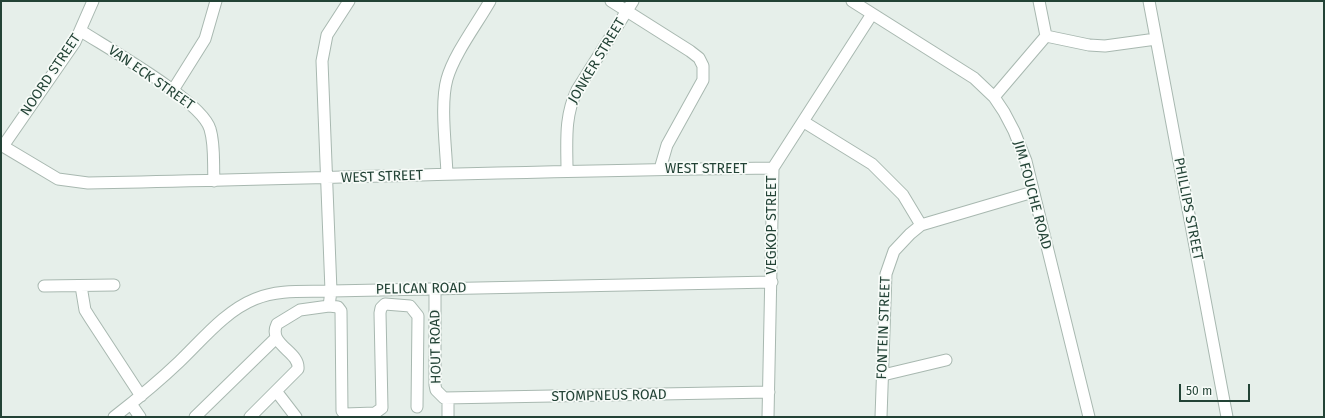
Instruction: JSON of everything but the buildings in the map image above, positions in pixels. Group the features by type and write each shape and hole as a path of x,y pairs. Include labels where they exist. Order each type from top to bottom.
{"street":[{"name":"NOORD STREET","path":"2,146 69,51 81,31 92,1"},
{"path":"173,90 204,39 216,1"},
{"path":"330,306 331,291 326,179 323,50 327,35 349,1"},
{"path":"447,174 444,101 447,80 452,66 490,1"},
{"path":"611,1 631,6 699,58 702,66 703,80 667,145 660,169"},
{"name":"JIM FOUCHE ROAD","path":"852,1 967,73 994,97 1014,131 1026,161 1089,417"},
{"path":"1038,1 1046,36"},
{"name":"PHILLIPS STREET","path":"1149,1 1227,417"},
{"name":"JONKER STREET","path":"567,171 567,126 570,106 577,90 631,6"},
{"name":"VEGKOP STREET","path":"768,417 772,282 773,168 804,122 872,14"},
{"name":"VAN ECK STREET","path":"81,31 173,90 200,113 210,128 214,181"},
{"path":"1046,36 1105,46 1156,39"},
{"path":"994,97 1046,36"},
{"path":"804,122 872,164 903,195 921,225"},
{"name":"WEST STREET","path":"2,146 51,176 70,182 88,183 326,179 567,171 773,168"},
{"name":"FONTEIN STREET","path":"881,417 886,274 894,251 921,225 1033,192"},
{"name":"PELICAN ROAD","path":"114,417 141,396 225,318 248,302 266,295 331,291 772,282"},
{"path":"44,286 114,285"},
{"path":"81,286 82,300 90,318 141,396"},
{"name":"HOUT ROAD","path":"435,289 435,385 439,394 448,399"},
{"path":"250,417 298,369 295,358 276,338 275,333 277,324 300,310 330,306 338,307 341,311 342,411 345,414 375,413 382,408 381,308 385,304 410,306 414,309 418,316 417,406"},
{"path":"195,417 276,338"},
{"path":"883,375 946,360"},
{"path":"276,391 296,417"},
{"name":"STOMPNEUS ROAD","path":"448,399 769,392"},
{"path":"448,399 448,417"},
{"path":"131,404 140,417"}]}
